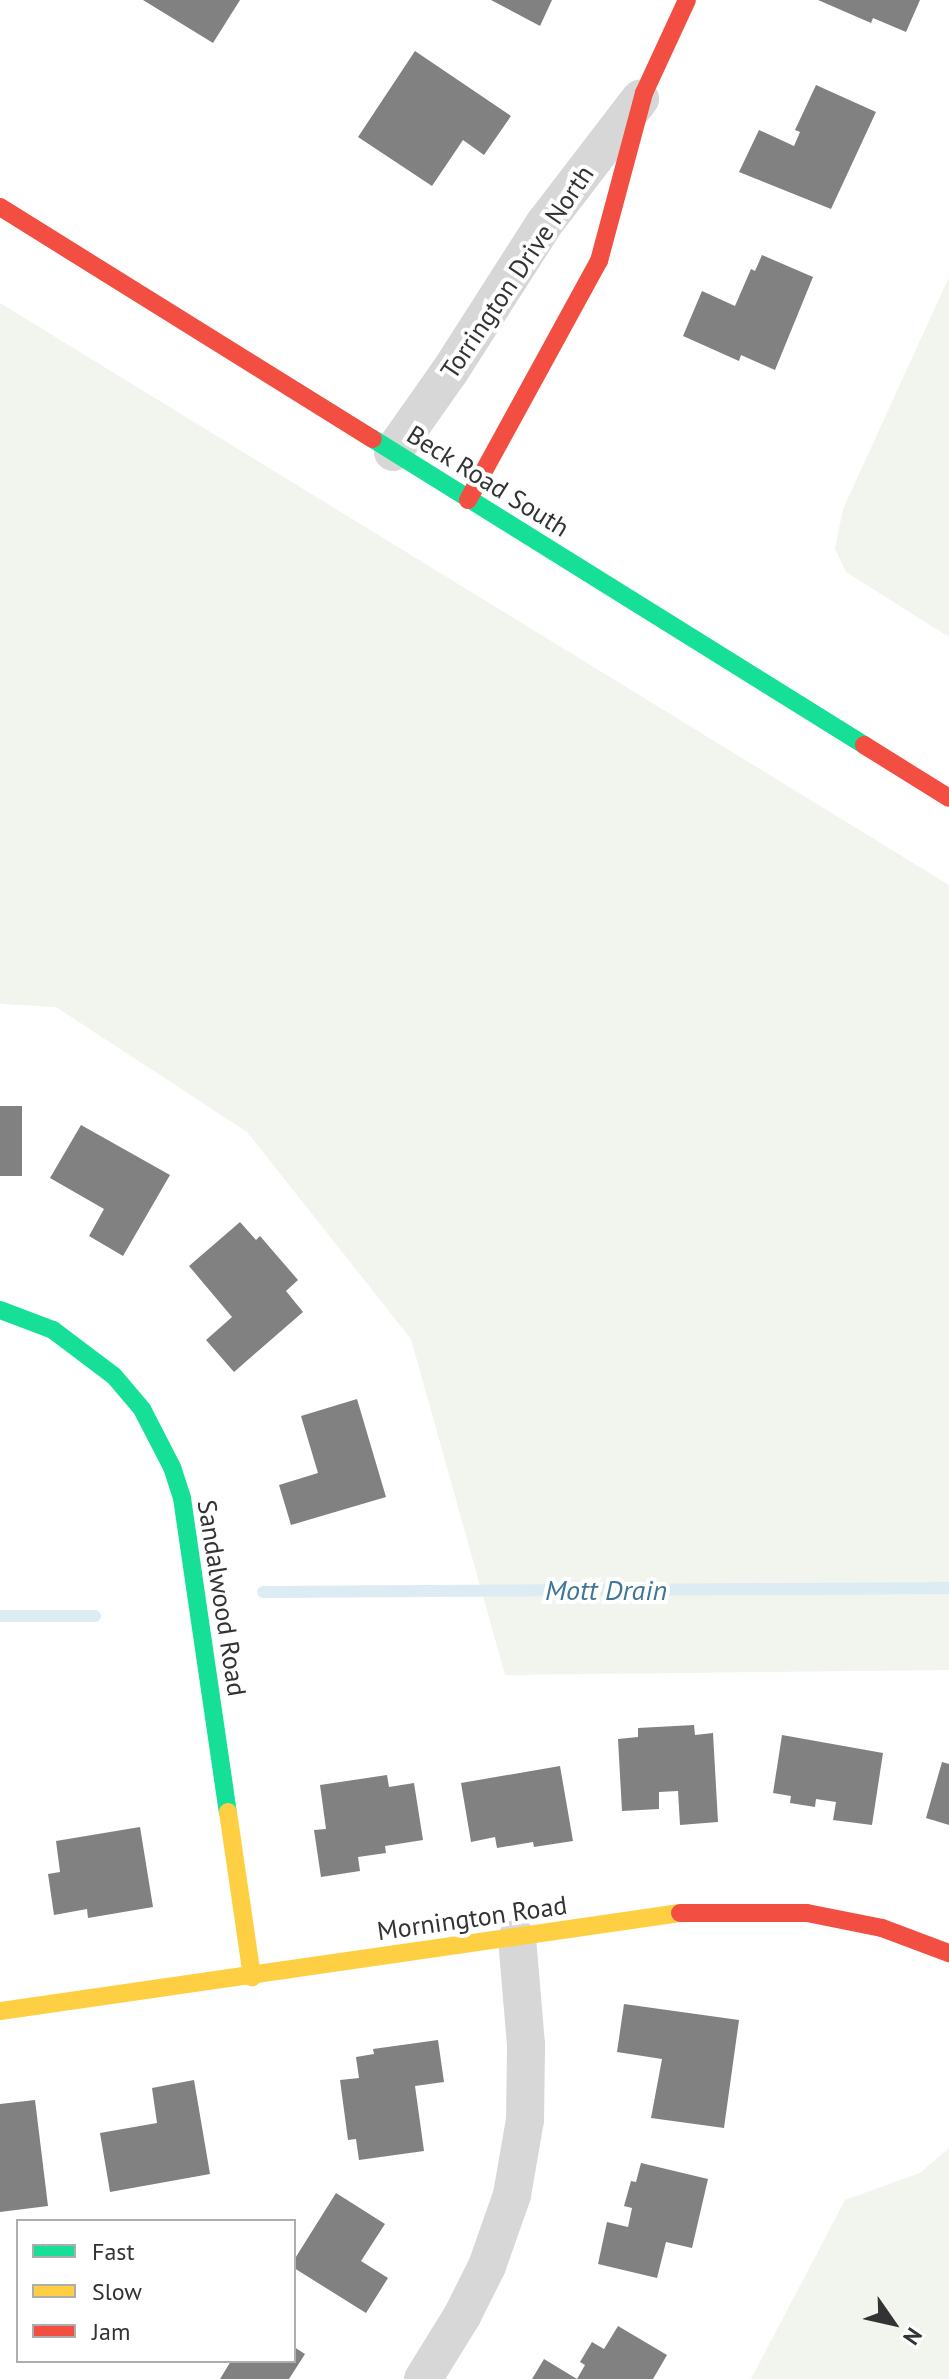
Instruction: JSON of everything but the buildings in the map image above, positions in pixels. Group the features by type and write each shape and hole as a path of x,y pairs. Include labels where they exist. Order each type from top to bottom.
{"street":[{"name":"Torrington Drive North","path":"468,500 599,261 644,93 687,0"},
{"name":"Torrington Drive North","path":"393,452 450,371 544,224 644,93"},
{"name":"Beck Road South","path":"0,207 949,798"},
{"name":"Sandalwood Road","path":"0,1310 53,1330 114,1376 142,1409 172,1467 182,1498 252,1977"},
{"name":"Mornington Road","path":"0,2011 252,1977 684,1912 807,1913 882,1928 949,1953"},
{"path":"423,2379 462,2316 487,2266 512,2195 525,2120 526,2060 517,1938"}],"shaded area":[{"path":"949,277 949,637 846,572 835,549 843,509"},
{"path":"0,303 949,885 949,1670 505,1675 411,1339 247,1132 56,1007 0,1004"},
{"path":"949,2148 949,2379 751,2379 845,2200 920,2173"}],"waterway":[{"name":"Mott Drain","path":"263,1592 949,1588"},
{"name":"Mott Drain","path":"0,1616 95,1616"}],"traffic: fast":[{"path":"373,439 864,745"},
{"path":"0,1310 53,1330 114,1376 142,1409 172,1467 182,1498 228,1812"}],"traffic: slow":[{"path":"228,1812 252,1977"},
{"path":"0,2011 680,1913"}],"traffic: jam":[{"path":"468,500 599,261 644,93 687,0"},
{"path":"0,207 373,439"},
{"path":"864,745 949,798"},
{"path":"680,1913 807,1913 882,1928 949,1953"}]}
